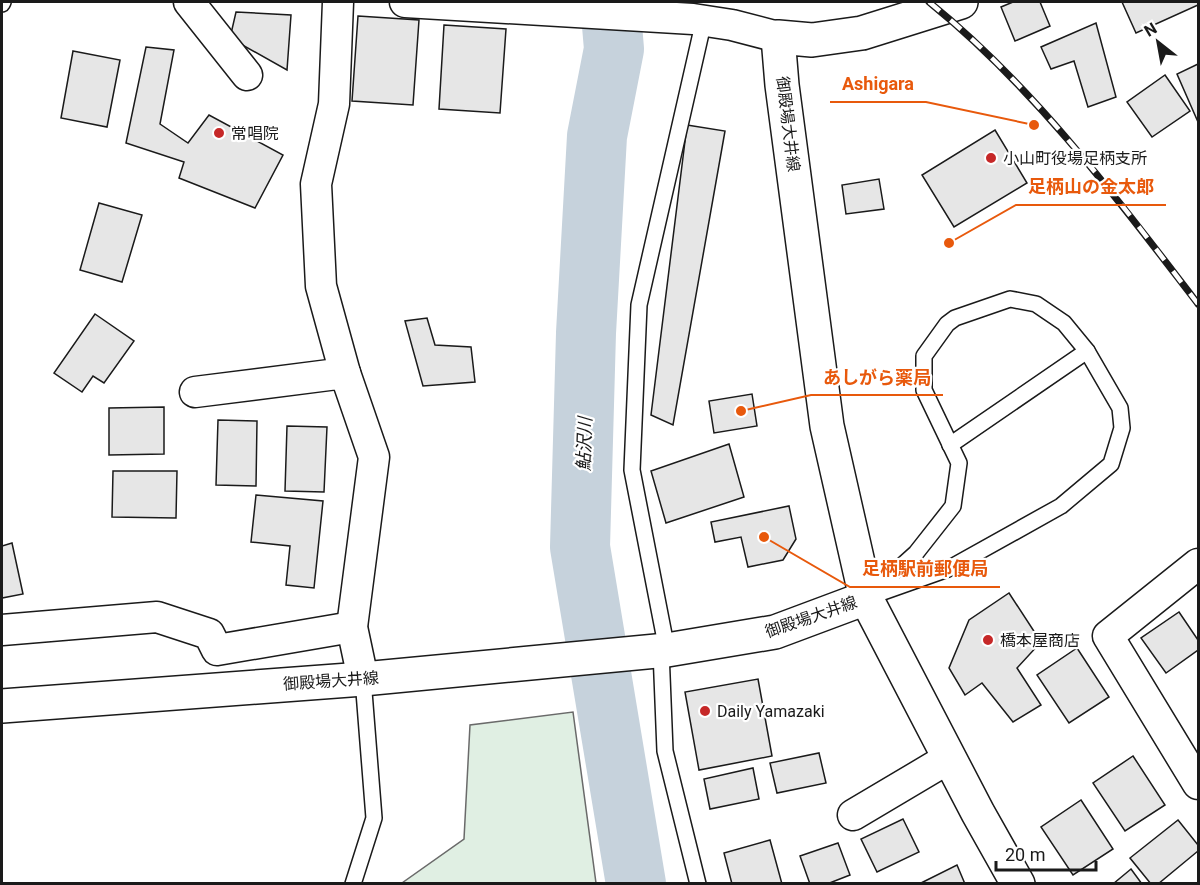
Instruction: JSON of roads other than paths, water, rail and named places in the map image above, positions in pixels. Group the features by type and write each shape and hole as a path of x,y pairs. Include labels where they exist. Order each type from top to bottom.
{"main road":[{"path":"778,37 812,40 862,33 961,2"},
{"name":"御殿場大井線","path":"2,706 363,679 664,651 775,632 866,598 827,426 782,85 778,37"},
{"path":"866,598 1018,884"}],"street":[{"path":"189,2 247,75"},
{"path":"338,2 334,104 316,184 321,286 345,373 374,457 351,627 363,679"},
{"path":"405,2 558,9 698,20 732,25 778,37"},
{"path":"195,393 345,373"},
{"path":"1198,564 1108,636 1198,784"},
{"path":"2,630 157,617 209,634 217,650 351,627"},
{"path":"853,815 949,758"}],"lane":[{"path":"698,20 639,305 632,470 664,651 664,751 698,884"},
{"path":"1010,299 1036,304 1064,323 1087,351 1120,408 1122,428 1111,464 1061,506 948,568 866,598 916,552 953,506 959,463 924,390 924,356 947,324 955,318 1010,299"},
{"path":"950,445 1087,351"},
{"path":"353,884 374,818 363,679"}],"waterway":[{"name":"鮎沢川","path":"610,2 614,49 597,136 586,333 580,547 636,884"}],"railway":[{"path":"929,2 1004,70 1073,145 1198,304"}],"place":[{"name":"Ashigara","path":"1034,125"},
{"name":"常唱院","path":"219,133"},
{"name":"小山町役場足柄支所","path":"991,158"},
{"name":"足柄山の金太郎","path":"949,243"},
{"name":"あしがら薬局","path":"741,411"},
{"name":"足柄駅前郵便局","path":"764,537"},
{"name":"橋本屋商店","path":"988,640"},
{"name":"Daily Yamazaki","path":"705,711"}]}
